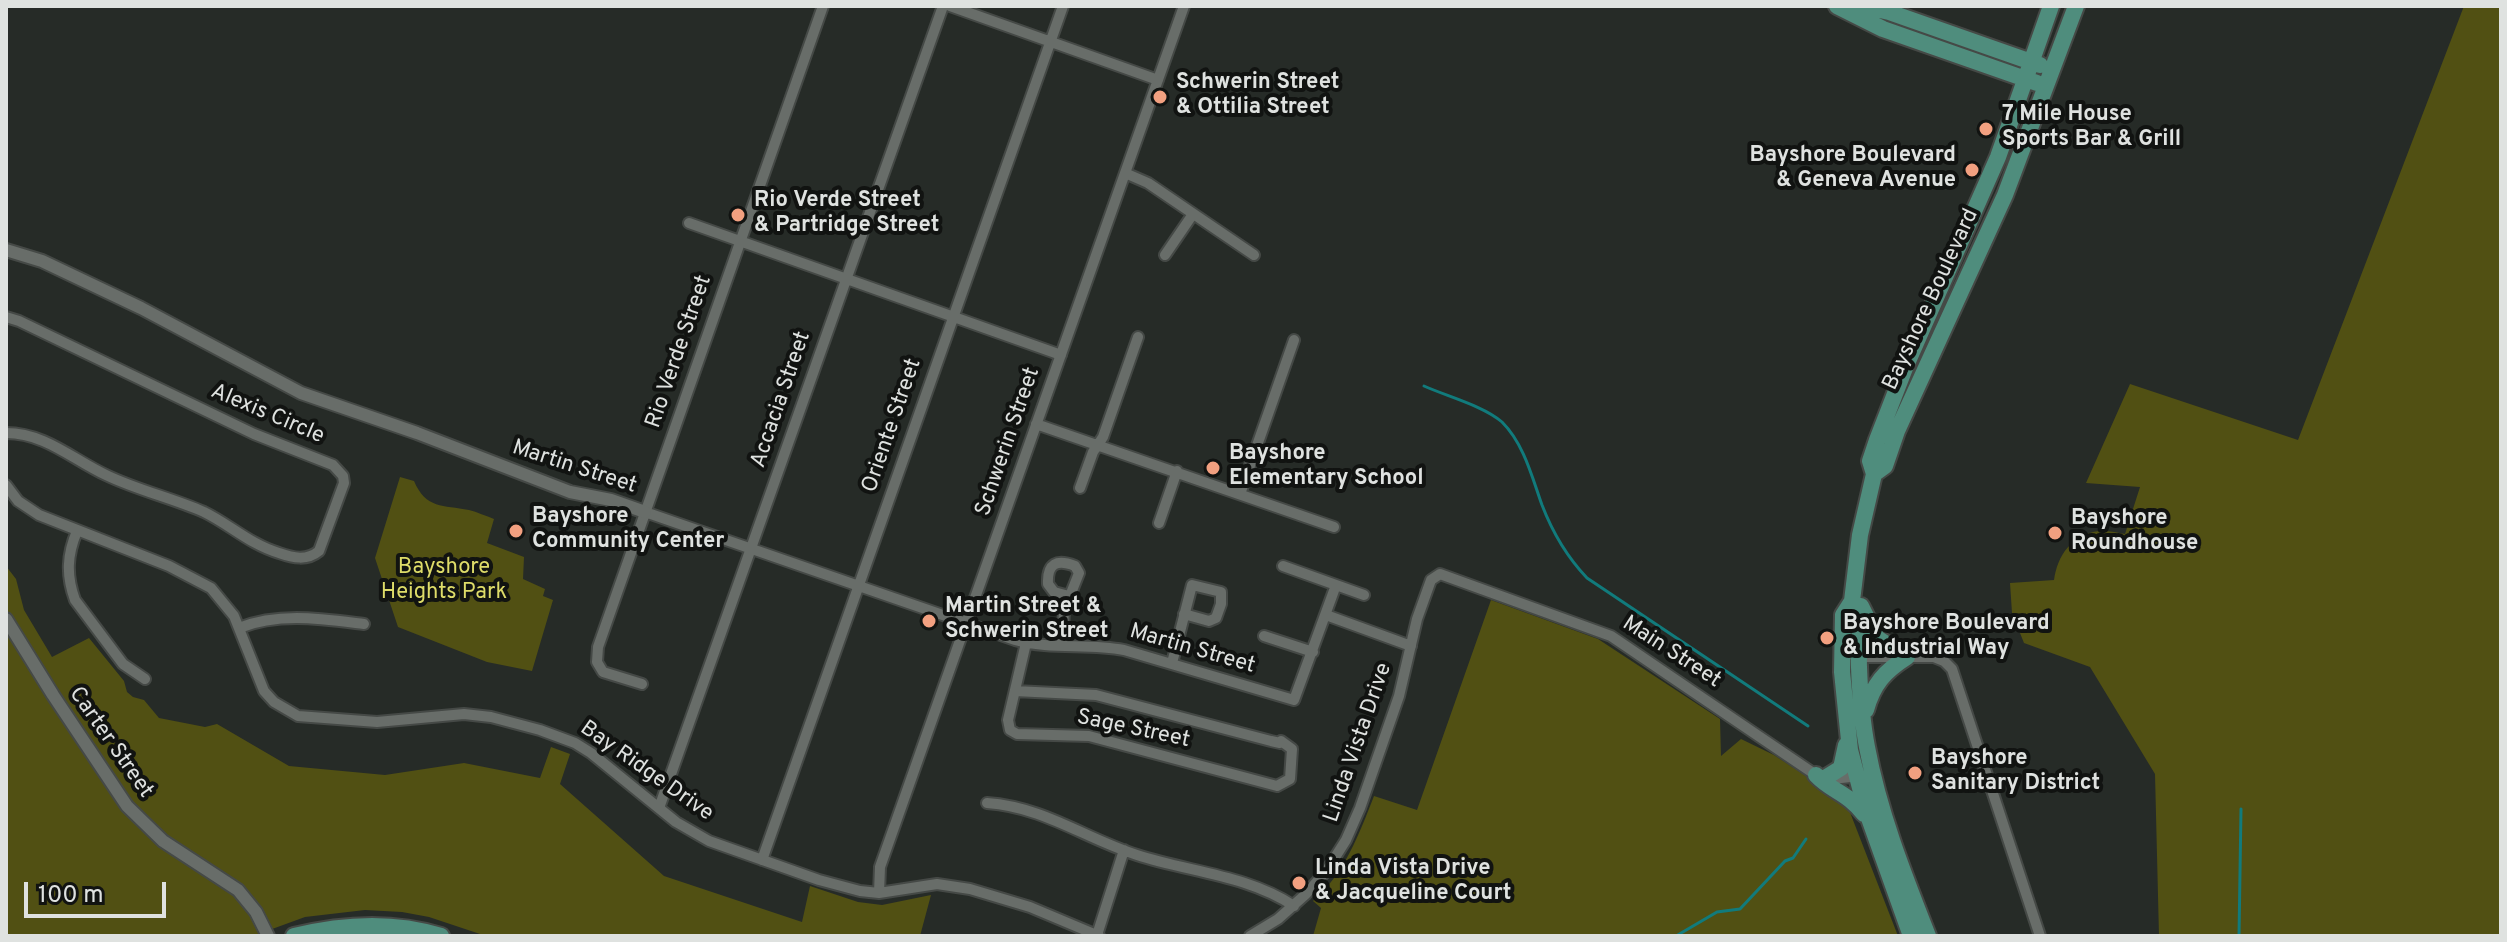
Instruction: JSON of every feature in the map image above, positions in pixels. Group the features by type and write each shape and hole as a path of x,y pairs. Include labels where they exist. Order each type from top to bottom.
{"main road":[{"path":"1837,6 1883,29 2047,87"},
{"path":"1863,6 1889,12 2053,70"},
{"name":"Bayshore Boulevard","path":"1911,936 1870,822 1855,722 1850,656 1860,614 1852,596 1861,525 1874,474 1870,461 1905,368 1998,157 2051,6"},
{"name":"Bayshore Boulevard","path":"1874,474 1885,466 1903,417 2005,195 2076,6"},
{"path":"1852,596 1877,638 1907,657 1883,674 1855,722 1841,768 1820,776 1824,783 1848,796 1870,822"},
{"name":"Bayshore Boulevard","path":"1865,775 1880,803 1928,936"},
{"path":"294,936 335,928 372,926 408,928 441,936"}],"street":[{"name":"Rio Verde Street","path":"642,684 603,672 596,657 598,647 823,6"},
{"name":"Accacia Street","path":"659,808 943,6"},
{"path":"950,6 1158,80"},
{"name":"Oriente Street","path":"762,860 1063,6"},
{"name":"Schwerin Street","path":"879,893 880,867 1184,6"},
{"path":"1125,173 1148,183 1254,255"},
{"path":"1165,255 1193,214"},
{"path":"689,223 1061,355"},
{"name":"Martin Street","path":"6,250 42,261 167,321 301,393 417,433 570,492 611,500 1026,643 1112,648 1294,700 1336,585"},
{"name":"Alexis Circle","path":"6,317 254,434 333,465 343,476 344,483 323,545 314,555 299,558 256,544 190,506 108,477 40,438 6,433"},
{"path":"1080,488 1103,437 1138,337"},
{"path":"1240,494 1294,340"},
{"path":"1036,424 1334,527"},
{"path":"1159,523 1177,471"},
{"name":"Bay Ridge Drive","path":"6,485 28,509 200,580 220,598 239,628 264,691 285,710 298,716 363,722 449,715 491,717 540,730 575,743 606,764 692,833 846,887 879,893"},
{"path":"77,531 67,565 75,600 123,664 145,679"},
{"path":"1283,566 1364,595"},
{"name":"Main Street","path":"1437,575 1444,574 1611,636 1820,776"},
{"name":"Linda Vista Drive","path":"1250,936 1294,906 1327,870 1354,824 1399,696 1431,580 1437,575"},
{"path":"1062,646 1064,611 1069,596"},
{"path":"1172,663 1184,614"},
{"path":"1326,615 1411,646"},
{"path":"239,628 255,621 277,618 364,624"},
{"name":"Carter Street","path":"6,619 127,806 163,841 238,890 256,912 268,936"},
{"path":"1264,636 1313,652"},
{"name":"Sage Street","path":"1015,691 1096,695 1271,741 1281,741 1292,749 1290,779 1277,786 1089,736 1017,734 1010,730 1008,720 1026,643"},
{"path":"1850,656 1940,659 1948,665 1954,674 2040,936"},
{"path":"1820,776 1841,779 1865,775"},
{"path":"987,803 1038,812 1124,850 1214,874 1275,895 1294,906"},
{"path":"879,893 920,886 953,885 1030,907 1098,936 1124,850"}],"green space":[{"path":"2464,6 2501,6 2501,936 2159,936 2155,774 2090,667 2024,643 2012,613 2010,583 2054,580 2062,555 2074,541 2089,533 2125,534 2140,487 2086,483 2130,384 2298,440"},
{"name":"Bayshore Heights Park","path":"400,477 414,481 424,497 436,504 469,510 494,519 487,543 524,557 523,579 545,589 543,596 553,600 532,671 487,662 398,627 375,558"},
{"path":"6,566 16,579 24,610 52,657 89,638 124,681 127,692 144,700 159,718 205,727 217,724 289,766 385,775 464,763 540,778 551,747 570,754 560,784 664,876 802,922 810,886 858,902 882,905 931,895 920,936 486,936 429,917 365,910 305,917 253,936 6,936"},
{"path":"1491,600 1598,639 1720,719 1721,756 1741,739 1774,755 1846,802 1898,936 1313,936 1321,908 1313,901 1342,865 1357,839 1374,796 1417,810"}],"waterway":[{"path":"1424,386 1485,411 1510,431 1556,534 1587,578 1808,726"},
{"path":"2239,936 2241,809"},
{"path":"1676,936 1717,912 1740,909 1785,861 1793,858 1806,839"}],"place":[{"name":"Schwerin Street & Ottilia Street","path":"1160,97"},
{"name":"7 Mile House Sports Bar & Grill","path":"1986,129"},
{"name":"Bayshore Boulevard & Geneva Avenue","path":"1972,170"},
{"name":"Rio Verde Street & Partridge Street","path":"738,215"},
{"name":"Bayshore Elementary School","path":"1213,468"},
{"name":"Bayshore Community Center","path":"516,531"},
{"name":"Bayshore Roundhouse","path":"2055,533"},
{"name":"Martin Street & Schwerin Street","path":"929,621"},
{"name":"Bayshore Boulevard & Industrial Way","path":"1827,638"},
{"name":"Bayshore Sanitary District","path":"1915,773"},
{"name":"Linda Vista Drive & Jacqueline Court","path":"1299,883"}]}
